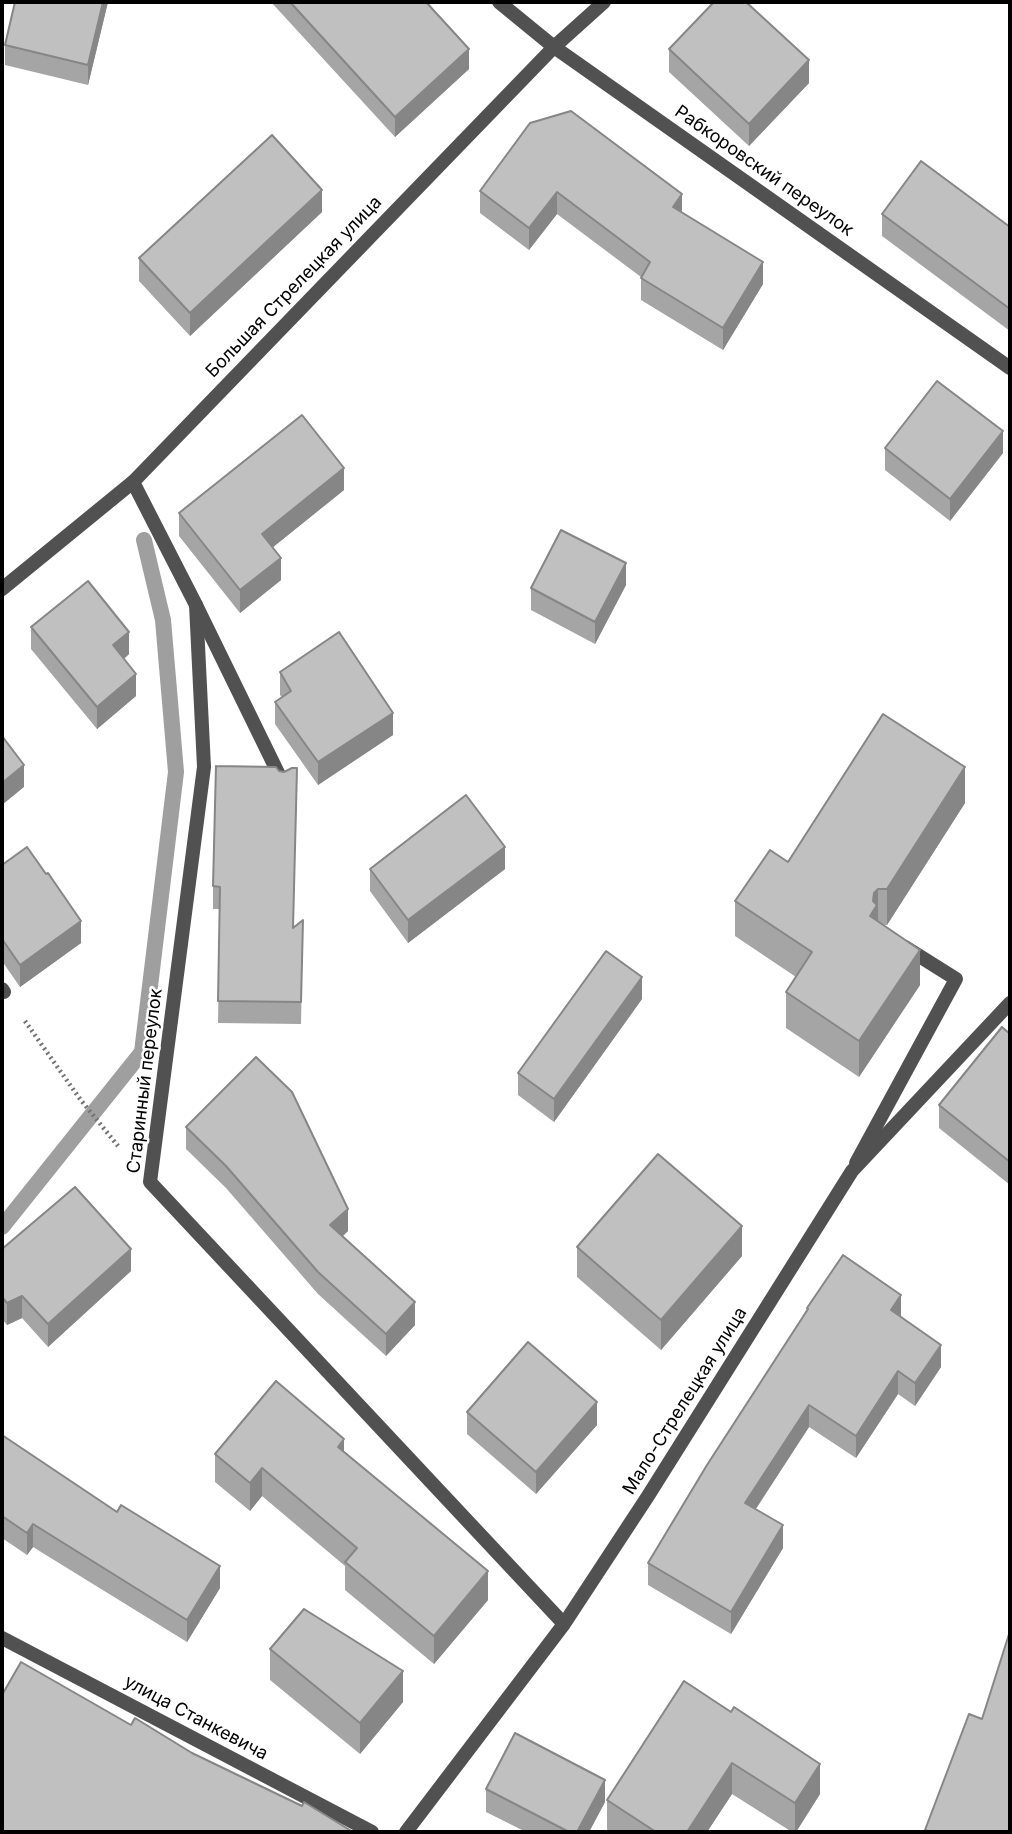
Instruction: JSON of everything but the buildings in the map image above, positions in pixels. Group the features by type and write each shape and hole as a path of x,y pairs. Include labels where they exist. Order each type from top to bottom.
{"street":[{"name":"Рабкоровский переулок","path":"499,2 554,47 1010,368"},
{"name":"Большая Стрелецкая улица","path":"2,589 132,482 554,47 604,2"},
{"name":"Старинный переулок","path":"132,482 196,605 204,767 150,1182 564,1624"},
{"path":"196,605 284,785"},
{"path":"852,1171 956,979 893,940"},
{"name":"Мало-Стрелецкая улица","path":"406,1832 564,1624 648,1496 852,1171 1010,1003"},
{"name":"улица Станкевича","path":"2,1638 372,1832"}],"path":[{"path":"3,991 106,1133"}],"waterway":[{"path":"2,1227 142,1052 176,772 163,620 144,540"}]}
